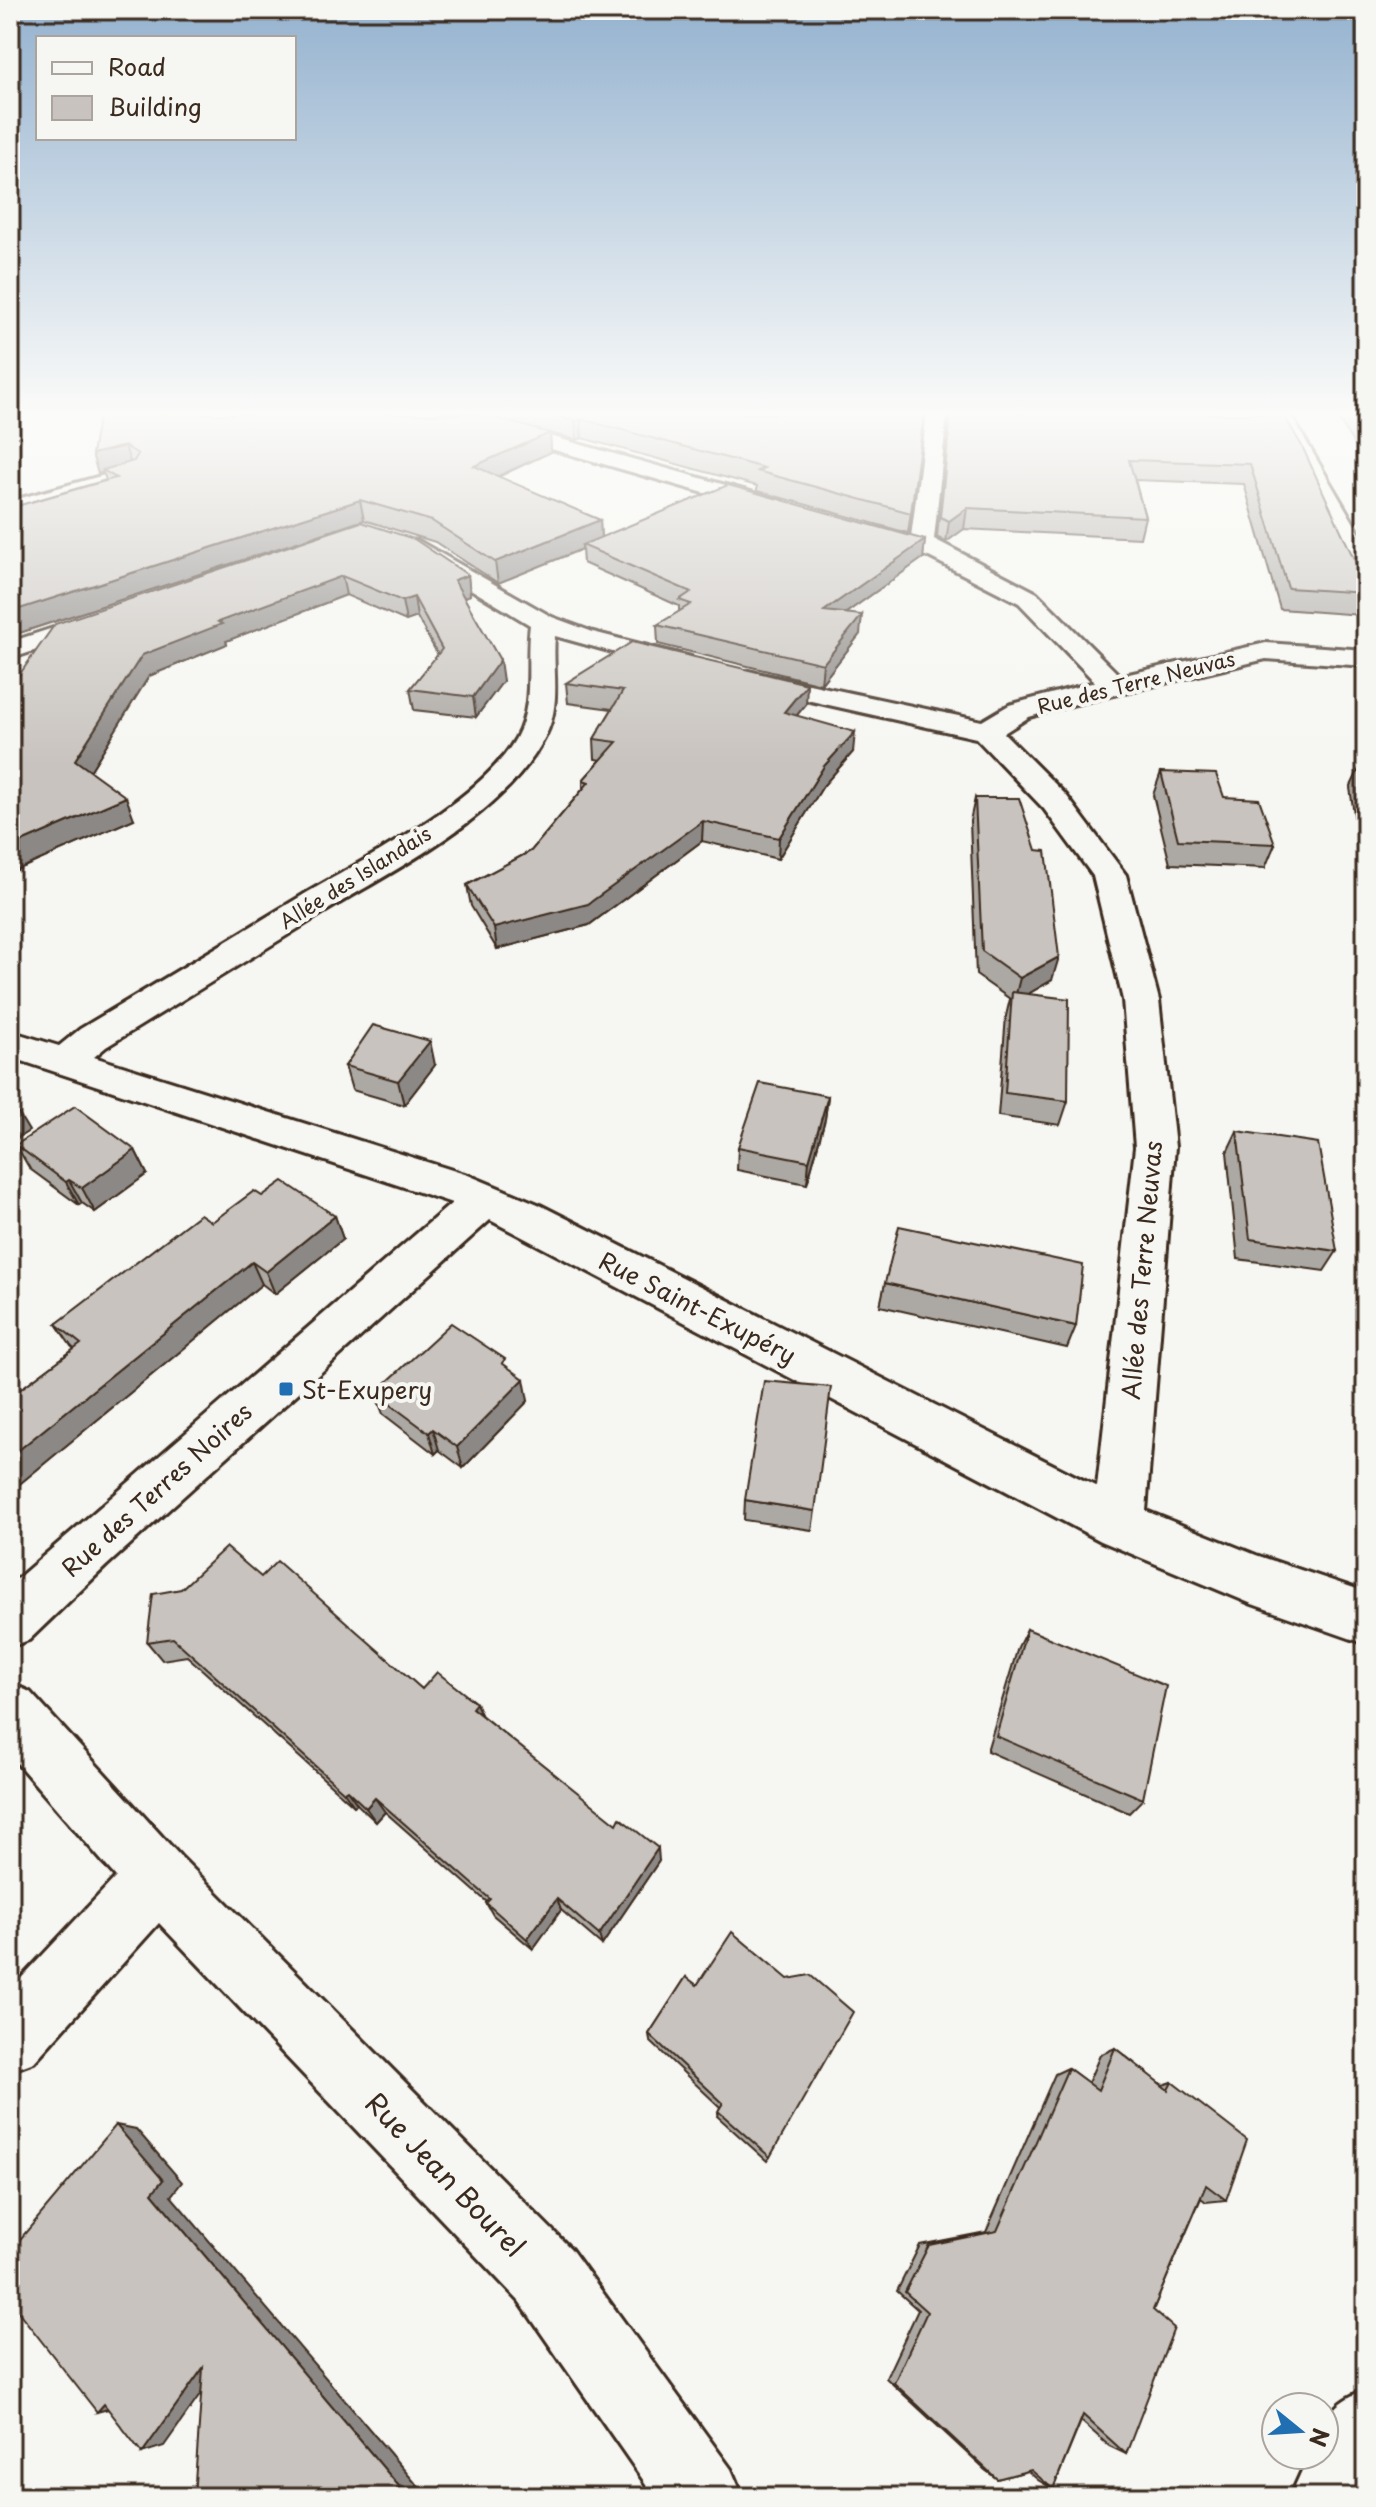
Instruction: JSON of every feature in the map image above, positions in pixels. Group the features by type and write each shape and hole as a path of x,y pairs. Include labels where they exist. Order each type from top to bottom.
{"street":[{"path":"863,531 937,552"},
{"path":"923,531 922,541 937,552 1028,598 1114,686"},
{"path":"1347,531 1366,565"},
{"path":"390,538 426,550 473,583 543,622 584,638 699,667"},
{"path":"10,651 128,611"},
{"name":"Allée des Islandais","path":"65,1062 93,1038 427,835 472,801 514,762 539,720 544,684 540,661 543,622"},
{"name":"Rue des Terre Neuvas","path":"986,731 1019,711 1266,651 1366,658"},
{"path":"730,674 986,731"},
{"name":"Allée des Terre Neuvas","path":"986,731 1055,802 1109,875 1141,1000 1155,1147 1119,1524"},
{"name":"Rue Saint-Exupéry","path":"10,1044 453,1186 523,1216 1119,1524 1252,1579 1366,1618"},
{"name":"Rue des Terres Noires","path":"10,1621 98,1539 484,1200"},
{"name":"Rue Jean Bourel","path":"10,1712 158,1878 545,2275 703,2497"},
{"path":"10,2038 158,1878"},
{"path":"1330,2497 1366,2428"}],"building":[{"path":"10,531 263,531 10,612"},
{"path":"334,531 389,531 414,539 468,575 454,580 500,660 473,697 410,689 442,649 414,597 402,601 342,576 218,622 222,624 142,655 75,760 126,797 10,847 10,688 55,624"},
{"path":"447,531 573,531 495,562"},
{"path":"616,531 893,531 925,540 824,611 862,615 823,664 657,625 691,604 679,600 691,592 582,545"},
{"path":"1271,531 1341,531 1366,585 1366,593 1288,588"},
{"path":"632,642 807,684 784,712 855,732 824,766 779,838 703,821 588,904 494,928 467,885 531,851 589,782 583,780 617,742 594,739 623,691 566,683"},
{"path":"1360,767 1366,767 1366,805"},
{"path":"1161,772 1216,774 1224,797 1259,799 1275,844 1178,840"},
{"path":"975,798 1019,798 1036,850 1046,851 1059,957 1020,978 982,951"},
{"path":"1012,992 1069,999 1068,1101 1005,1093"},
{"path":"373,1025 430,1041 398,1081 345,1066"},
{"path":"760,1083 828,1096 809,1161 738,1147"},
{"path":"75,1106 135,1150 82,1188 69,1180 66,1182 16,1145"},
{"path":"1237,1131 1318,1143 1337,1251 1250,1239"},
{"path":"283,1181 335,1216 266,1272 252,1262 10,1457 10,1397 81,1344 56,1324 200,1214 212,1222 254,1191 262,1196"},
{"path":"899,1226 1083,1265 1076,1326 885,1283"},
{"path":"451,1323 505,1359 502,1363 524,1379 457,1447 433,1429 429,1433 375,1393"},
{"path":"764,1381 831,1387 815,1511 745,1500"},
{"path":"226,1547 261,1577 277,1561 422,1689 437,1672 476,1703 472,1708 617,1824 620,1818 658,1848 599,1935 557,1899 527,1939 486,1903 490,1899 375,1798 366,1808 347,1790 344,1792 173,1638 147,1642 153,1594 181,1589"},
{"path":"1027,1629 1166,1686 1143,1799 996,1736"},
{"path":"732,1932 788,1979 810,1975 853,2012 770,2157 718,2111 723,2103 649,2034 686,1977 697,1985"},
{"path":"1115,2048 1168,2090 1172,2082 1247,2140 1226,2200 1206,2185 1153,2310 1174,2328 1126,2454 1083,2415 1053,2489 1031,2470 997,2479 894,2383 927,2312 905,2292 929,2245 997,2231 1068,2068 1098,2090"},
{"path":"116,2125 163,2180 152,2193 408,2497 194,2497 203,2368 142,2453 104,2404 97,2412 10,2301 10,2251"}],"place":[{"name":"St-Exupery","path":"286,1389"}]}
